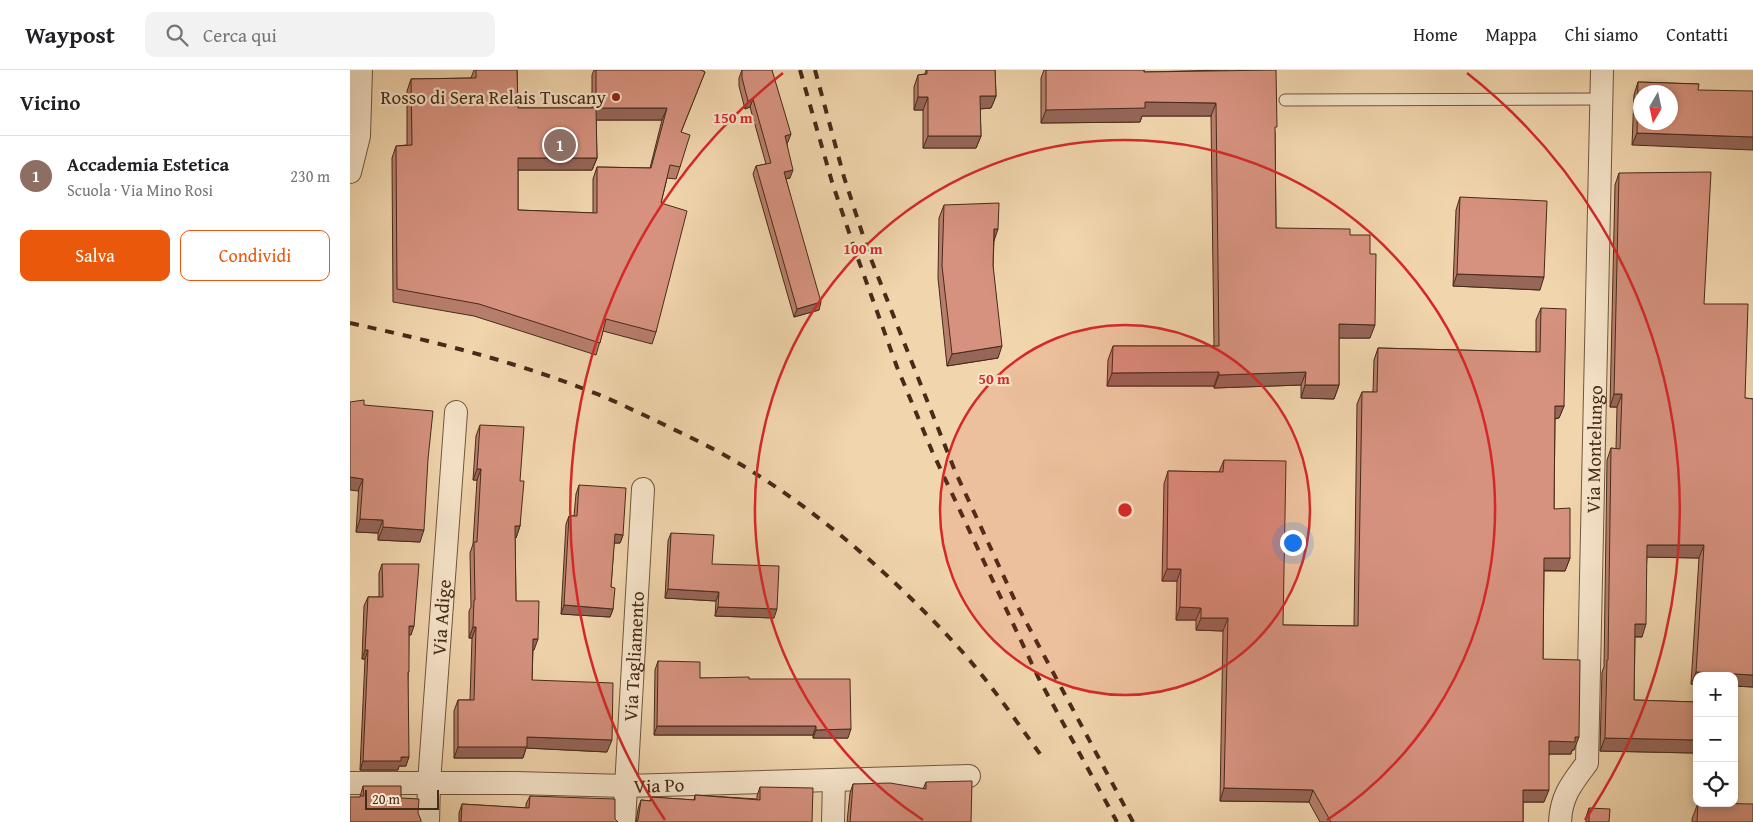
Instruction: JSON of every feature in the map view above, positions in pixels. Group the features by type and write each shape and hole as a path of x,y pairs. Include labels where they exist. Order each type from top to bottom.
{"street":[{"path":"350,172 359,136 361,70"},
{"name":"Via Montelungo","path":"1560,822 1560,807 1569,787 1587,764 1602,70"},
{"name":"Via Adige","path":"428,822 429,783 456,412"},
{"name":"Via Tagliamento","path":"624,822 643,489"},
{"name":"Via Po","path":"350,784 429,783 626,786 968,776"},
{"path":"833,822 834,780"}],"lane":[{"path":"1285,100 1601,99"}],"building":[{"path":"476,70 517,70 518,108 596,108 596,70 701,70 705,72 681,132 690,135 680,167 670,165 661,203 687,211 656,332 606,319 600,343 479,304 397,289 396,146 412,145 411,79 476,78","holes":["596,108 667,108 651,168 597,167 597,213 518,210 518,158 597,158"]},
{"path":"742,70 772,70 791,134 785,136 793,170 784,172 821,302 797,309 756,166 771,163 753,99 748,101 742,78"},
{"path":"927,70 995,70 996,96 980,96 981,136 928,136 928,97 918,97 918,75 927,74"},
{"path":"1046,70 1144,70 1144,72 1276,70 1276,228 1350,229 1350,235 1370,235 1370,254 1376,254 1375,325 1339,324 1339,385 1305,385 1306,372 1219,375 1219,372 1112,373 1113,346 1219,346 1216,103 1145,102 1145,108 1046,110"},
{"path":"1638,82 1699,84 1698,90 1753,91 1753,137 1637,133 1637,130 1678,130 1678,85 1638,85"},
{"path":"1711,172 1704,304 1748,304 1745,398 1753,399 1753,675 1738,674 1738,672 1696,672 1704,545 1647,545 1646,624 1635,624 1634,700 1693,702 1693,740 1605,738 1611,448 1620,449 1622,394 1614,394 1619,173"},
{"path":"1460,197 1547,201 1544,277 1457,274"},
{"path":"999,203 998,229 994,229 993,265 1002,346 952,354 942,266 944,205"},
{"path":"1541,308 1566,309 1564,406 1555,406 1554,509 1570,508 1570,558 1544,558 1543,659 1580,660 1579,737 1575,737 1575,742 1549,741 1549,790 1523,790 1523,822 1331,822 1313,790 1224,788 1228,618 1201,618 1201,608 1180,607 1181,569 1167,569 1168,471 1223,472 1224,460 1286,461 1283,625 1358,626 1362,392 1377,392 1378,348 1540,352"},
{"path":"364,400 364,405 433,411 424,530 383,527 383,520 360,519 363,479 350,477 350,402"},
{"path":"480,425 524,427 520,481 524,481 520,526 515,526 516,601 539,601 538,639 533,639 532,680 613,683 612,740 527,737 527,747 458,747 458,700 474,700 476,627 473,627 475,600 474,542 477,542 481,469 477,469"},
{"path":"579,485 626,488 623,535 615,534 611,587 615,588 613,609 564,605 569,516 577,516"},
{"path":"671,533 714,535 712,564 779,566 777,609 718,607 719,592 668,589"},
{"path":"382,564 419,564 414,626 409,626 409,757 401,757 401,761 363,761 368,650 365,650 368,597 383,597"},
{"path":"658,661 700,662 700,678 850,679 851,729 816,730 816,726 657,726"},
{"path":"972,781 971,822 850,822 853,784 890,783 926,789 926,782"},
{"path":"363,786 401,786 401,798 419,799 418,813 421,822 350,822 350,797 364,796"},
{"path":"760,787 813,788 812,822 636,822 638,820 641,800 651,801 651,797 695,800 695,795 760,800"},
{"path":"530,796 615,799 615,819 618,822 461,822 462,804 529,808"},
{"path":"1738,804 1753,804 1753,822 1697,822 1698,807 1738,807"},
{"path":"1589,808 1610,809 1609,822 1589,822"}],"railway":[{"path":"800,70 832,182 857,256 897,367 932,451 1039,679 1117,822"},
{"path":"815,70 844,177 869,254 955,471 1017,605 1133,822"},
{"path":"350,323 503,361 563,381 646,416 740,464 799,503 828,525 882,571 934,621 980,673 1040,754"}],"place":[{"name":"Rosso di Sera Relais Tuscany","path":"616,97"},
{"name":"Accademia Estetica","path":"560,145"}]}
